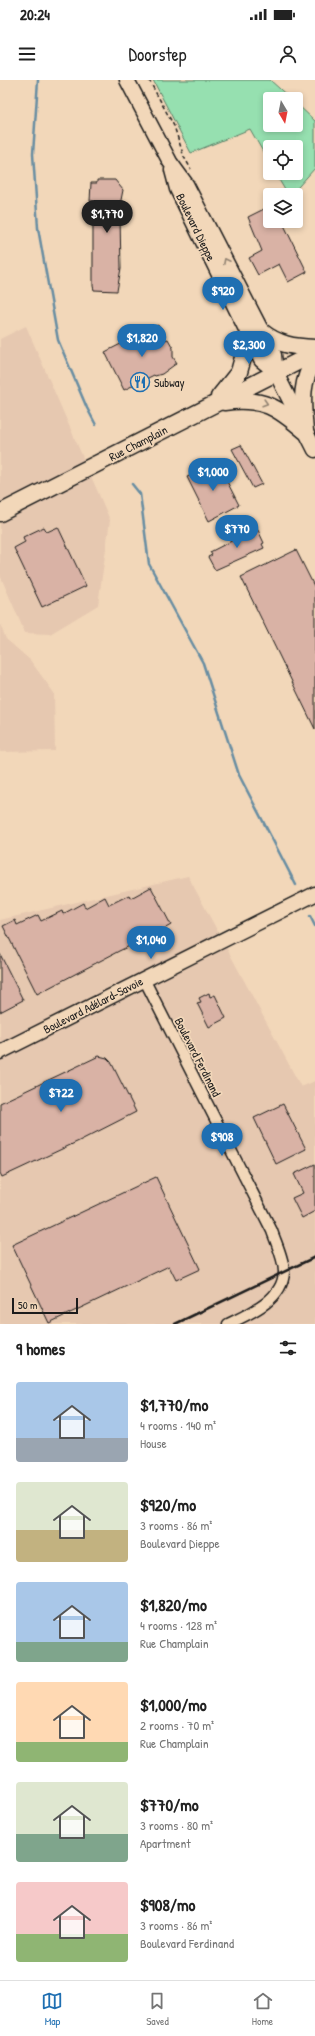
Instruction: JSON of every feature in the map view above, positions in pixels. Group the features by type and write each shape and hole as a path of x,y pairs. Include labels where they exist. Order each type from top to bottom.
{"main road":[{"name":"Boulevard Dieppe","path":"127,80 170,162 177,189 255,333 261,360 276,372 315,450"},
{"path":"212,404 231,384 239,372 255,333 284,344 315,348"},
{"name":"Rue Champlain","path":"0,513 315,353"},
{"path":"305,431 303,388 305,378 315,360"},
{"path":"212,404 244,400 263,402 282,412 305,431"},
{"name":"Boulevard Adélard-Savoie","path":"0,1052 315,894"}],"street":[{"name":"Boulevard Ferdinand","path":"144,979 272,1231 279,1251 284,1272 281,1285 268,1301 254,1311 228,1324"}],"shaded area":[{"path":"26,326 110,520 98,605 50,634 25,633 0,575 0,339"},
{"path":"0,624 6,639 30,660 54,693 55,751 0,752"},
{"path":"188,876 301,1087 315,1081 315,1324 0,1324 0,920"}],"green space":[{"path":"153,80 270,80 283,92 263,92 263,132 303,132 303,110 315,121 315,168 297,188 284,188 279,180 303,180 303,140 263,140 263,152 250,129 191,153"}],"building":[{"path":"97,180 115,180 123,190 120,205 130,206 130,218 120,218 121,268 117,291 94,290 93,286 93,201 90,201 91,183 97,183"},
{"path":"263,210 263,228 285,228 307,272 288,282 279,264 258,275 249,258 262,251 248,217"},
{"path":"158,325 165,340 168,339 173,348 173,357 177,363 162,374 154,375 124,390 105,352"},
{"path":"241,445 262,484 253,488 232,449"},
{"path":"218,464 239,505 209,521 187,477 194,474 195,476"},
{"path":"44,527 47,532 58,527 86,586 42,607 14,548 25,542 23,537"},
{"path":"257,528 264,543 262,544 264,548 215,570 208,557 212,555 210,552"},
{"path":"296,550 315,588 315,729 241,577"},
{"path":"151,887 171,925 141,942 140,941 119,951 37,994 3,926 15,920 17,925 38,915 41,921 62,911 63,914 83,903 85,908 105,897 109,905 129,895 131,898"},
{"path":"0,954 23,1000 0,1012"},
{"path":"209,993 210,997 215,995 226,1018 209,1027 197,1003 201,1002 199,998"},
{"path":"99,1056 107,1058 111,1062 136,1112 79,1141 2,1177 0,1173 0,1103"},
{"path":"283,1104 306,1149 276,1164 254,1118"},
{"path":"315,1164 315,1211 302,1218 292,1198 303,1193 294,1174"},
{"path":"156,1177 200,1269 176,1280 169,1266 49,1323 12,1245"}],"waterway":[{"path":"38,80 33,154 38,228 58,340 87,408 96,425"},
{"path":"132,484 140,494 149,564 203,663 239,775 296,885"},
{"path":"310,916 315,926"}],"railway":[{"path":"175,1324 315,1257"}],"place":[{"name":"Subway","path":"140,382"}]}
